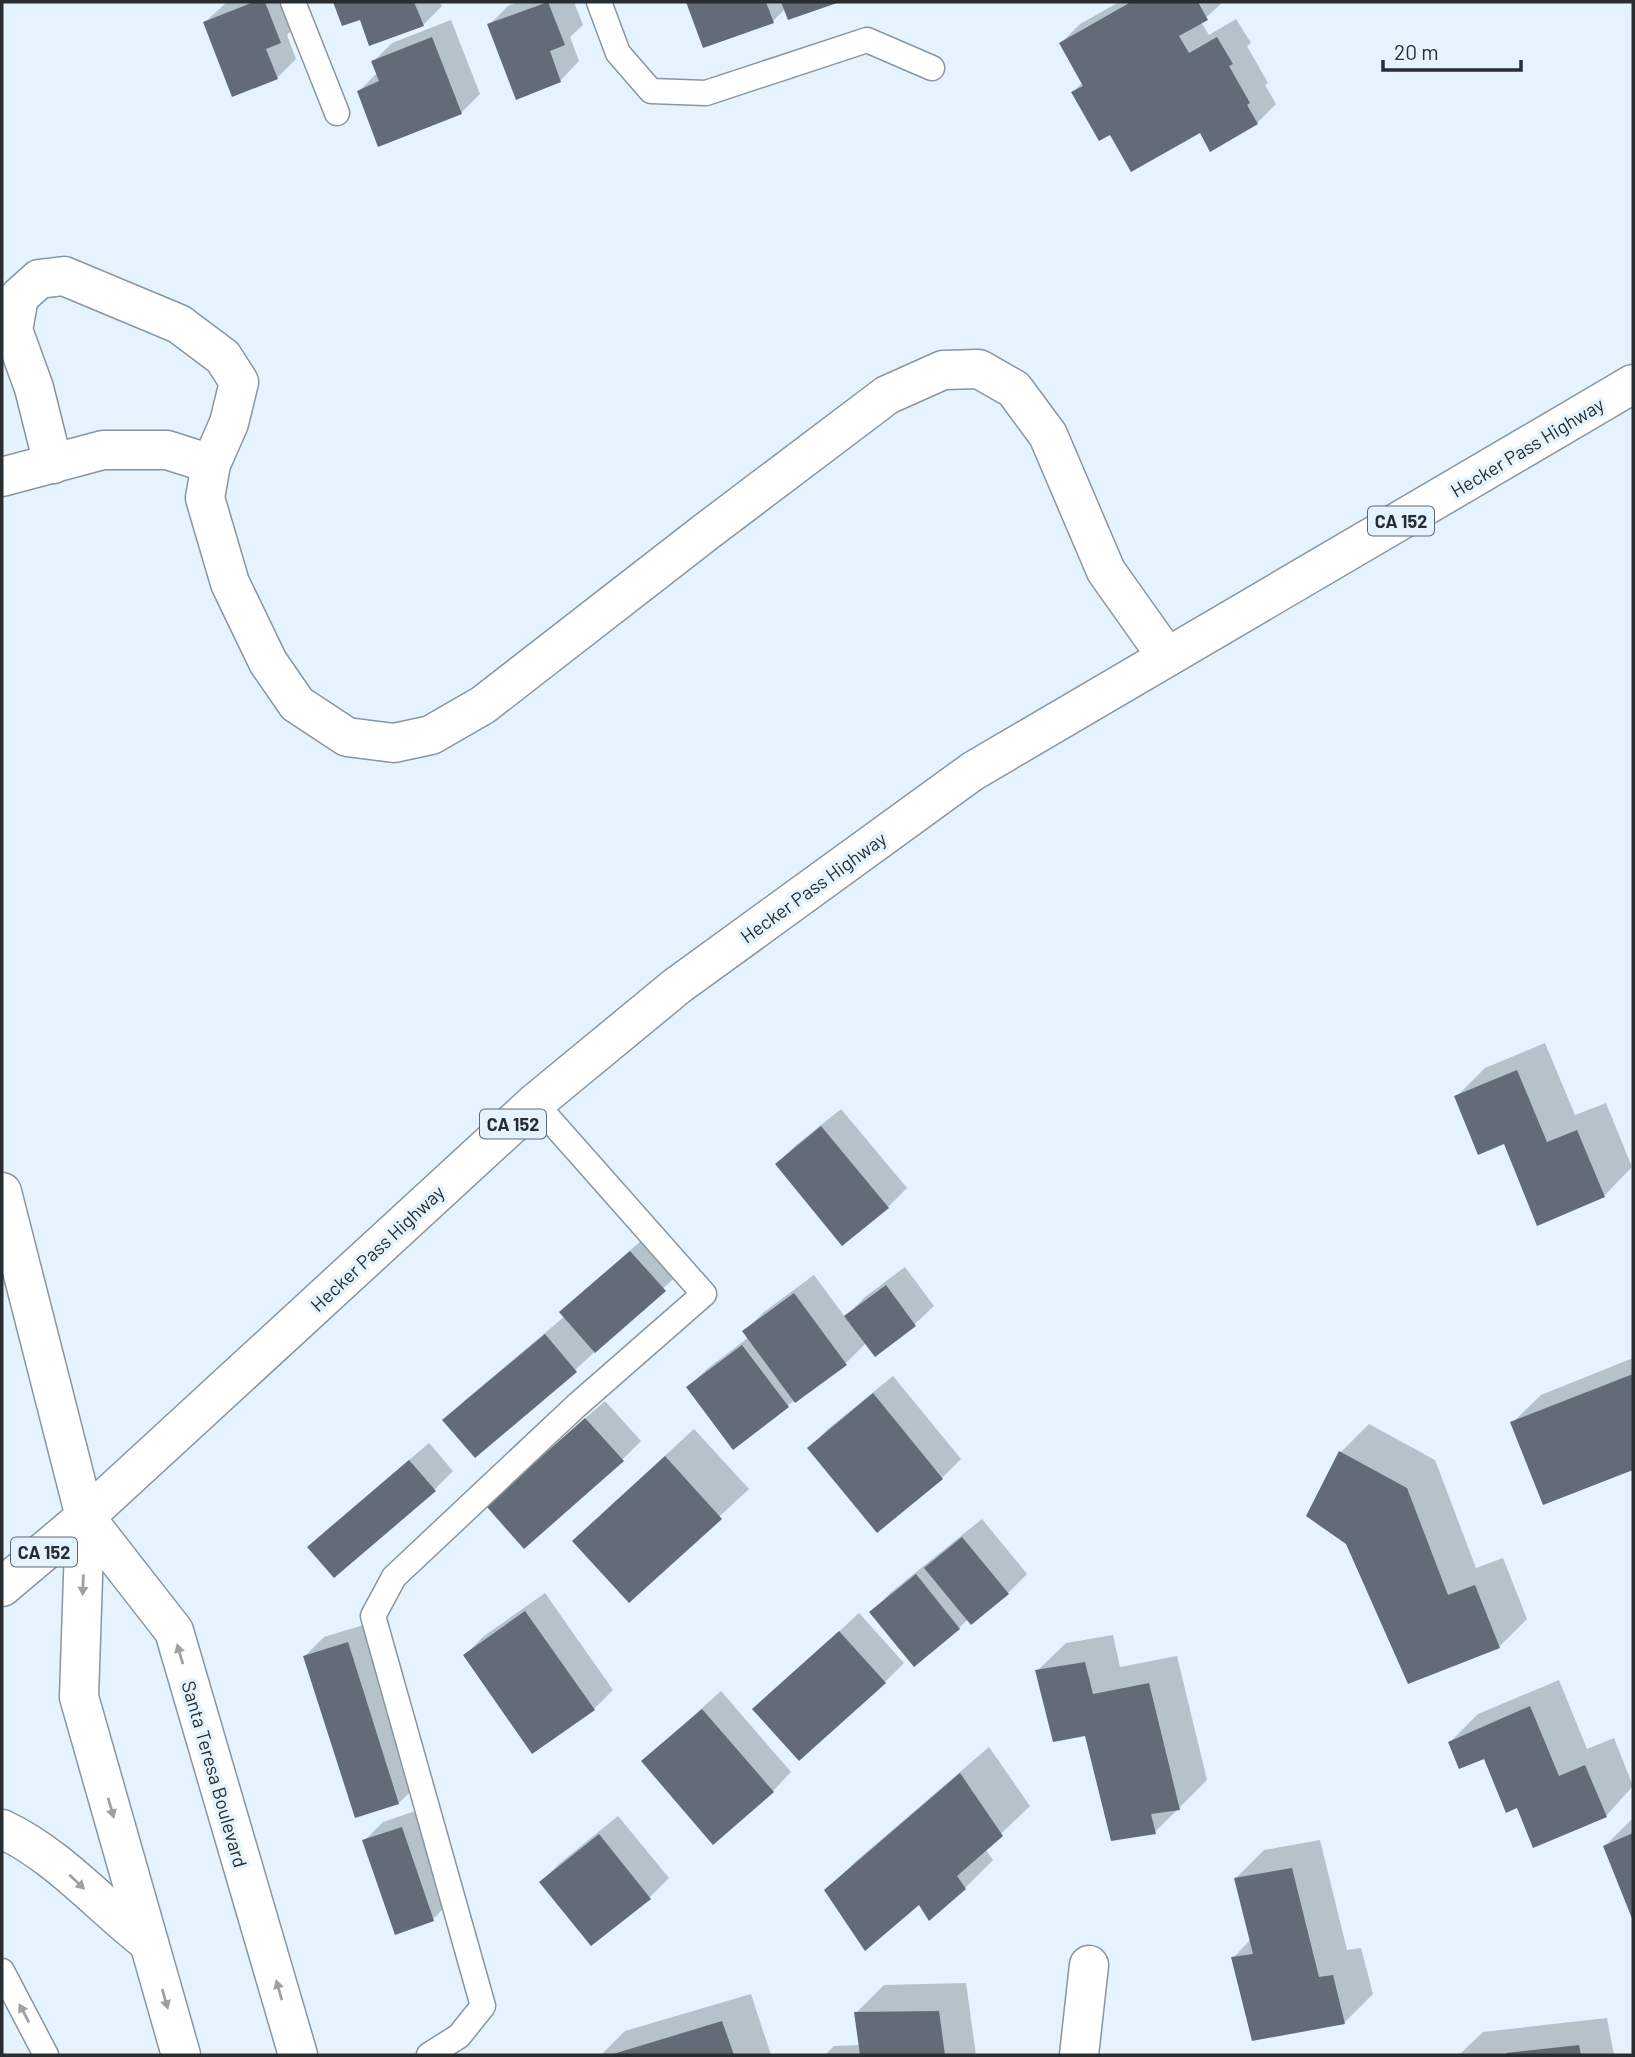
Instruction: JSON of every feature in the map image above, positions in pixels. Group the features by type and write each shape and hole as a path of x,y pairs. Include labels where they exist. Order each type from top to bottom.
{"main road":[{"path":"53,464 34,388 13,330 19,297 39,279 64,276 179,324 223,357 239,382 229,424 211,464 205,498 230,583 268,662 297,704 347,737 394,743 431,736 483,705 887,395 943,370 979,369 1014,389 1048,435 1106,571 1167,657"},
{"name":"Hecker Pass Highway","path":"85,1517 535,1103 677,986 973,771 1633,384"},
{"path":"2,477 103,450 167,450 211,464"},
{"name":"Santa Teresa Boulevard","path":"2,1192 85,1517 79,1697 181,2055"},
{"name":"Santa Teresa Boulevard","path":"85,1517 174,1632 298,2055"},
{"name":"CA 152","path":"2,1587 85,1517"},
{"path":"2,1829 57,1864 113,1915 149,1943"},
{"path":"1079,2055 1089,1965"}],"lane":[{"path":"293,2 337,113"},
{"path":"599,2 618,53 651,91 706,93 867,40 932,68"},
{"path":"429,2055 459,2036 483,2006 373,1616 394,1577 576,1406 704,1294 535,1103"},
{"path":"2,1971 46,2055"}],"building":[{"path":"254,2 265,2 281,43 266,49 278,79 232,97 203,22"},
{"path":"333,2 414,2 424,26 369,46 360,20 342,26"},
{"path":"548,2 565,45 550,51 561,82 516,100 487,24"},
{"path":"686,2 766,2 774,23 703,48"},
{"path":"781,2 840,2 788,20"},
{"path":"1131,2 1198,2 1208,20 1179,36 1189,53 1217,37 1233,64 1229,66 1250,103 1247,105 1258,124 1210,152 1200,133 1131,172 1110,135 1099,141 1071,92 1083,86 1059,43"},
{"path":"432,37 462,114 378,147 357,91 379,81 371,61"},
{"path":"1517,1070 1547,1142 1577,1130 1605,1197 1537,1226 1504,1144 1478,1155 1454,1096"},
{"path":"821,1126 889,1208 842,1246 775,1164"},
{"path":"630,1251 666,1291 595,1353 559,1312"},
{"path":"886,1285 916,1326 875,1357 844,1316"},
{"path":"794,1293 847,1365 795,1403 742,1331"},
{"path":"545,1334 577,1372 475,1458 442,1420"},
{"path":"742,1345 789,1407 733,1450 686,1387"},
{"path":"1633,1374 1633,1470 1543,1505 1510,1422"},
{"path":"873,1393 943,1479 877,1533 807,1448"},
{"path":"585,1418 624,1461 524,1549 486,1506"},
{"path":"1339,1451 1407,1488 1448,1595 1475,1585 1500,1648 1408,1684 1346,1544 1306,1516"},
{"path":"665,1456 722,1519 629,1603 572,1541"},
{"path":"409,1460 436,1491 334,1578 307,1547"},
{"path":"962,1537 1009,1594 971,1625 924,1568"},
{"path":"916,1574 960,1629 914,1667 869,1612"},
{"path":"525,1611 595,1710 532,1754 463,1655"},
{"path":"839,1631 886,1683 799,1761 752,1709"},
{"path":"348,1642 399,1804 355,1818 303,1656"},
{"path":"1085,1662 1093,1694 1149,1683 1180,1810 1151,1814 1156,1834 1111,1841 1085,1736 1053,1742 1035,1670"},
{"path":"1530,1706 1559,1776 1585,1765 1607,1817 1533,1848 1517,1808 1506,1813 1484,1759 1459,1769 1448,1742"},
{"path":"702,1709 774,1792 713,1845 641,1761"},
{"path":"960,1773 1003,1836 957,1876 966,1889 929,1921 919,1905 865,1951 824,1890"},
{"path":"402,1827 434,1921 395,1935 362,1840"},
{"path":"1633,1833 1633,1921 1603,1846"},
{"path":"599,1834 651,1899 591,1946 539,1882"},
{"path":"1292,1868 1319,1977 1333,1975 1345,2024 1252,2041 1231,1957 1253,1954 1234,1878"},
{"path":"939,2011 945,2055 860,2055 854,2012"},
{"path":"722,2021 734,2055 610,2055"},
{"path":"1579,2045 1581,2055 1506,2055 1506,2053"}]}
